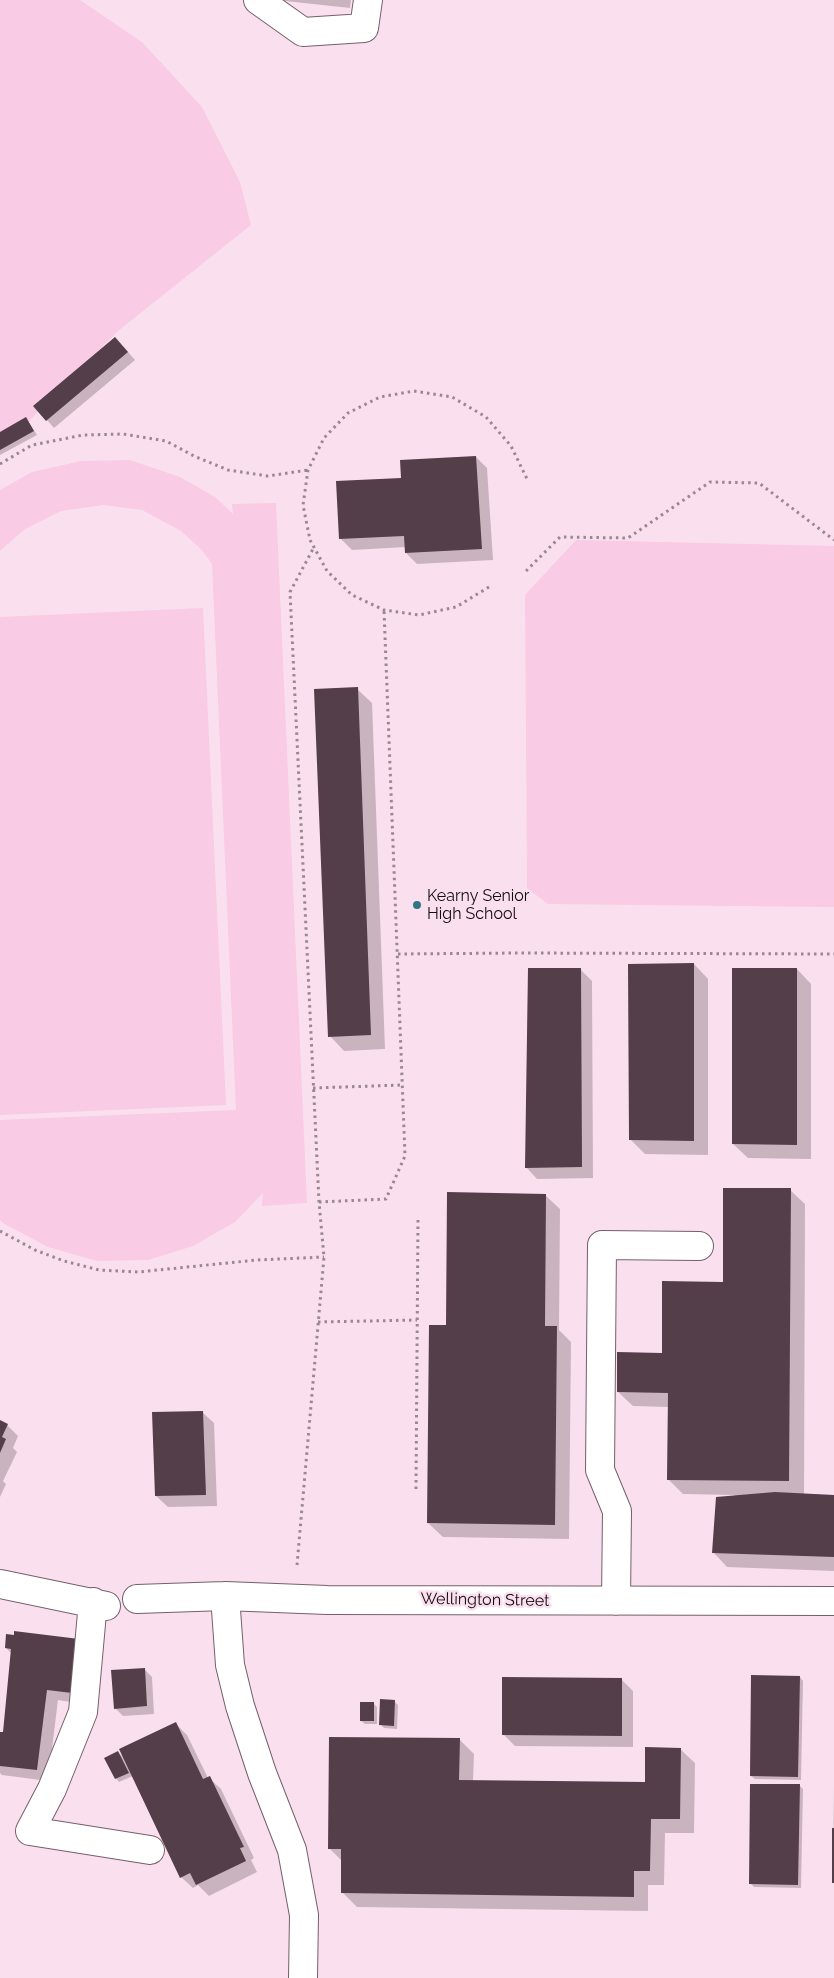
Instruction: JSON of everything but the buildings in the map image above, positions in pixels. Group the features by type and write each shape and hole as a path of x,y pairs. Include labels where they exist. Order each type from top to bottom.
{"street":[{"path":"258,0 303,32 364,28 368,0"},
{"path":"616,1601 617,1512 600,1470 602,1245 699,1246"},
{"path":"0,1584 99,1604 82,1712 52,1789 30,1830 150,1850"},
{"path":"225,1596 230,1665 240,1706 262,1773 292,1850 304,1915 303,1978"},
{"name":"Wellington Street","path":"136,1598 225,1596 327,1600 834,1602"}],"path":[{"path":"489,587 456,607 419,615 384,610 352,595 327,571 313,549 303,505 308,470 324,438 348,413 380,397 414,391 452,398 486,417 511,446 528,481"},
{"path":"0,464 32,445 83,434 123,434 166,441 194,456 228,470 268,476 308,470"},
{"path":"526,571 560,537 628,538 710,482 759,483 834,540"},
{"path":"297,1565 324,1257 313,1088 290,592 313,549"},
{"path":"319,1202 386,1199 405,1156 384,610"},
{"path":"398,954 834,954"},
{"path":"313,1088 403,1085"},
{"path":"416,1489 418,1218"},
{"path":"0,1230 35,1250 64,1261 99,1270 138,1272 257,1260 324,1257"},
{"path":"318,1322 417,1320"}],"shaded area":[{"path":"0,0 80,0 143,43 202,107 240,182 251,225 118,331 29,421 0,434"},
{"path":"130,460 180,477 215,497 233,514 232,504 276,503 307,1203 262,1206 263,1193 235,1222 193,1246 148,1260 97,1261 48,1247 0,1220 0,1120 236,1110 212,564 202,550 181,531 142,510 103,505 61,511 25,529 0,551 0,490 32,472 81,461"},
{"path":"576,540 834,546 834,907 548,904 527,888 525,595"},
{"path":"203,608 226,1105 0,1115 0,617"}],"place":[{"name":"Kearny Senior High School","path":"417,905"}]}
